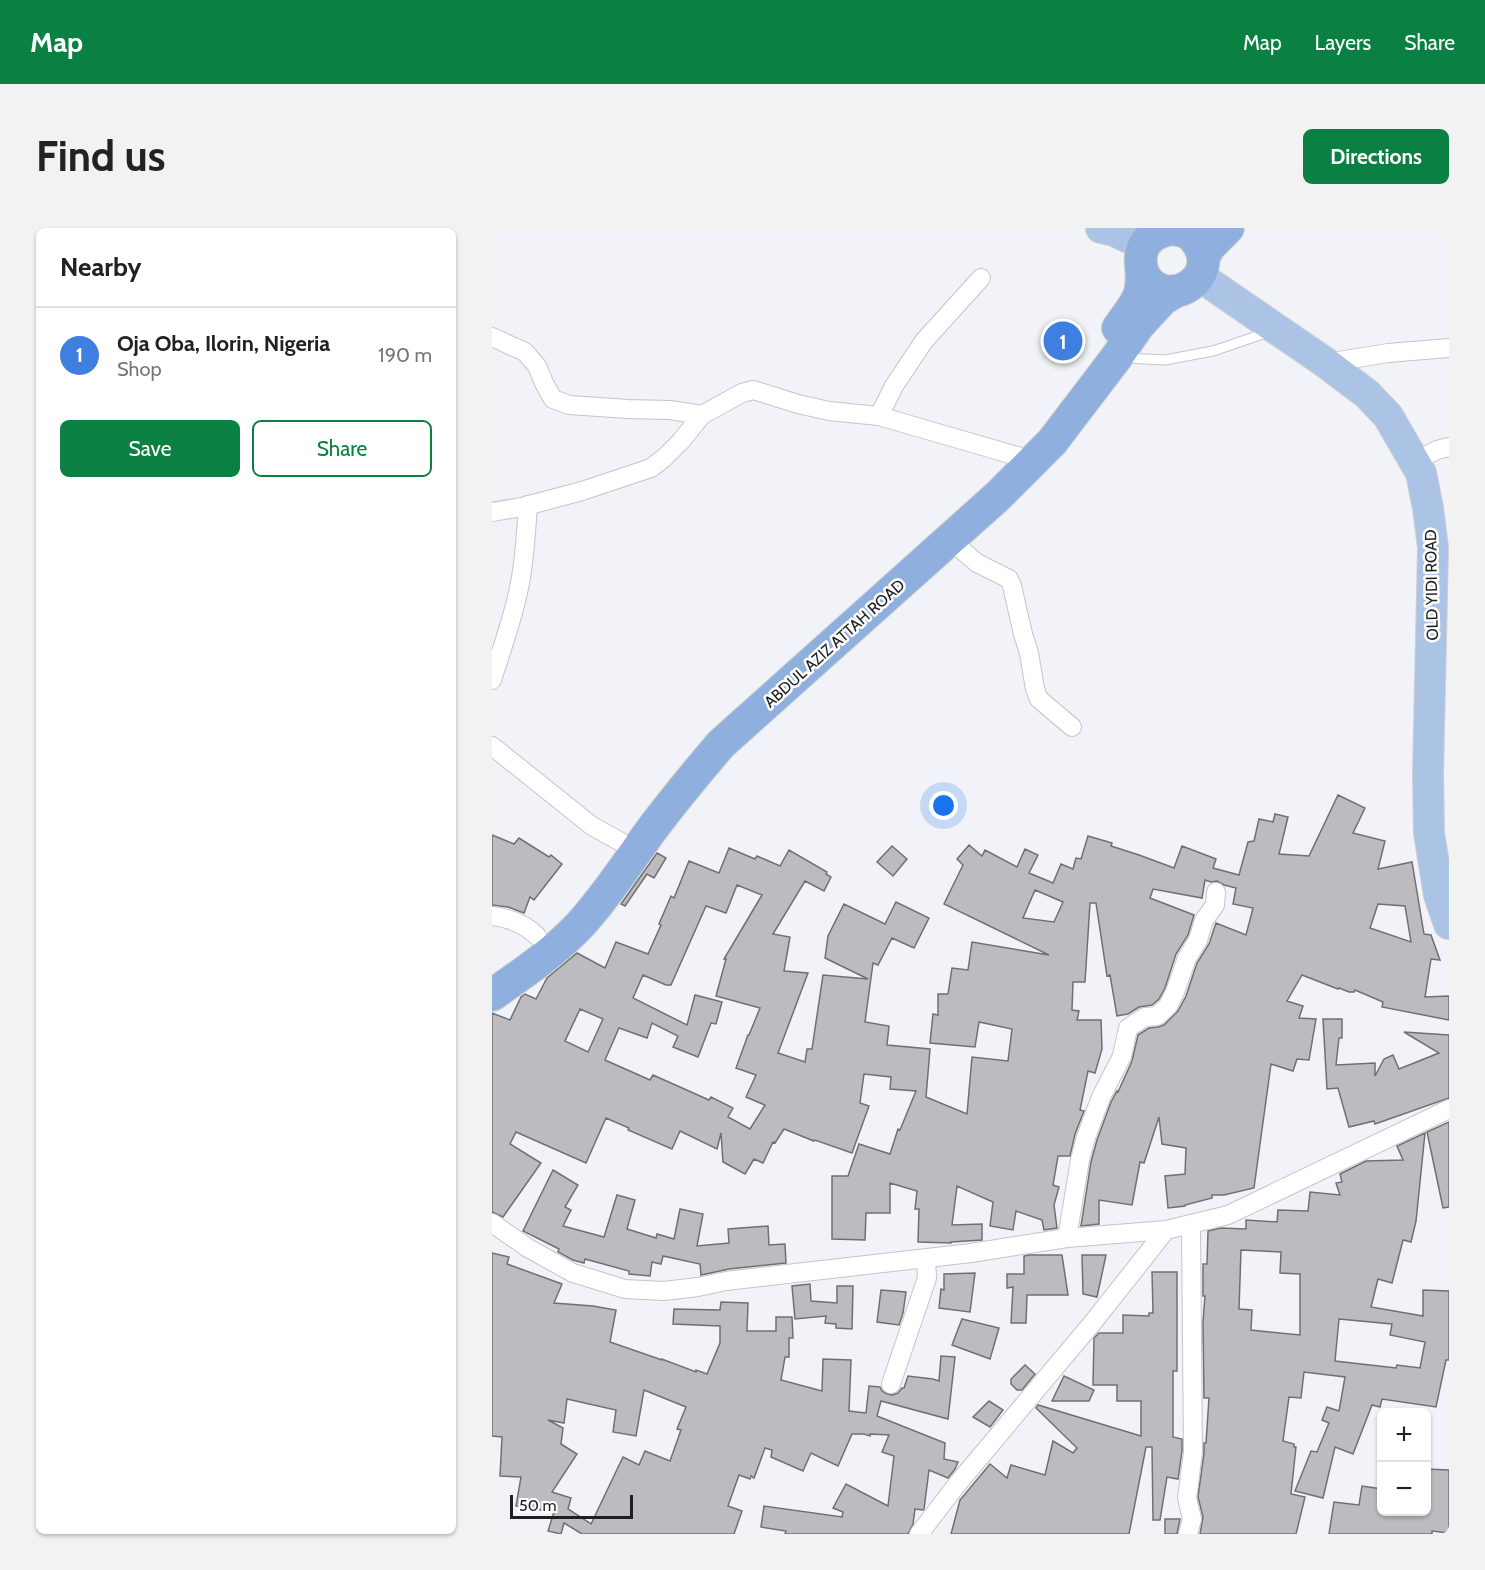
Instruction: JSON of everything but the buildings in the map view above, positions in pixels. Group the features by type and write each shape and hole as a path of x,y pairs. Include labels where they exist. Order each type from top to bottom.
{"highway":[{"name":"ABDUL AZIZ ATTAH ROAD","path":"492,974 553,924 606,862 722,744 998,496 1052,442 1138,326 1163,299 1193,275 1209,247 1228,228"},
{"path":"1173,229 1185,232 1194,238 1200,247 1193,275 1159,289 1150,283 1144,274 1142,255 1151,237 1161,231 1173,229"},
{"name":"ABDUL AZIZ ATTAH ROAD","path":"492,995 532,968 558,946 578,926 624,871 636,831 660,786 689,752 724,717 974,497 1040,434 1139,298 1142,288 1142,255"}],"main road":[{"path":"1101,228 1114,231 1142,255"},
{"name":"OLD YIDI ROAD","path":"1193,275 1326,363 1367,394 1388,416 1421,473 1433,548 1428,774 1430,833 1439,895 1449,924"}],"street":[{"path":"879,416 894,386 924,341 981,278"},
{"path":"492,337 525,352 537,366 553,399 569,405 670,410 702,415"},
{"path":"1326,363 1388,353 1449,348"},
{"path":"492,512 582,491 651,468 681,441 702,415 742,393 753,390 829,411 879,416 1017,456"},
{"path":"1414,462 1437,450 1449,447"},
{"path":"492,680 520,585 525,556 528,505"},
{"path":"949,539 977,563 1009,579 1039,699 1072,728"},
{"path":"492,746 592,826 636,831"},
{"path":"1067,1238 1086,1137 1101,1097 1122,1056 1128,1028 1145,1017 1157,1016 1168,1006 1187,958 1198,940 1204,920 1215,904 1216,892"},
{"path":"492,916 499,916 528,927 537,936"},
{"path":"492,1223 528,1248 573,1273 625,1289 664,1291 698,1287 726,1281 926,1259 1067,1238 1166,1230 1191,1225 1228,1215 1449,1109"},
{"path":"1188,1534 1192,1519 1186,1498 1193,1452 1191,1225"},
{"path":"919,1534 1166,1230"},
{"path":"891,1384 927,1278 926,1259"}],"lane":[{"path":"1116,358 1165,360 1213,351 1276,329"}],"place":[{"name":"Oja Oba, Ilorin, Nigeria","path":"1063,341"}]}
